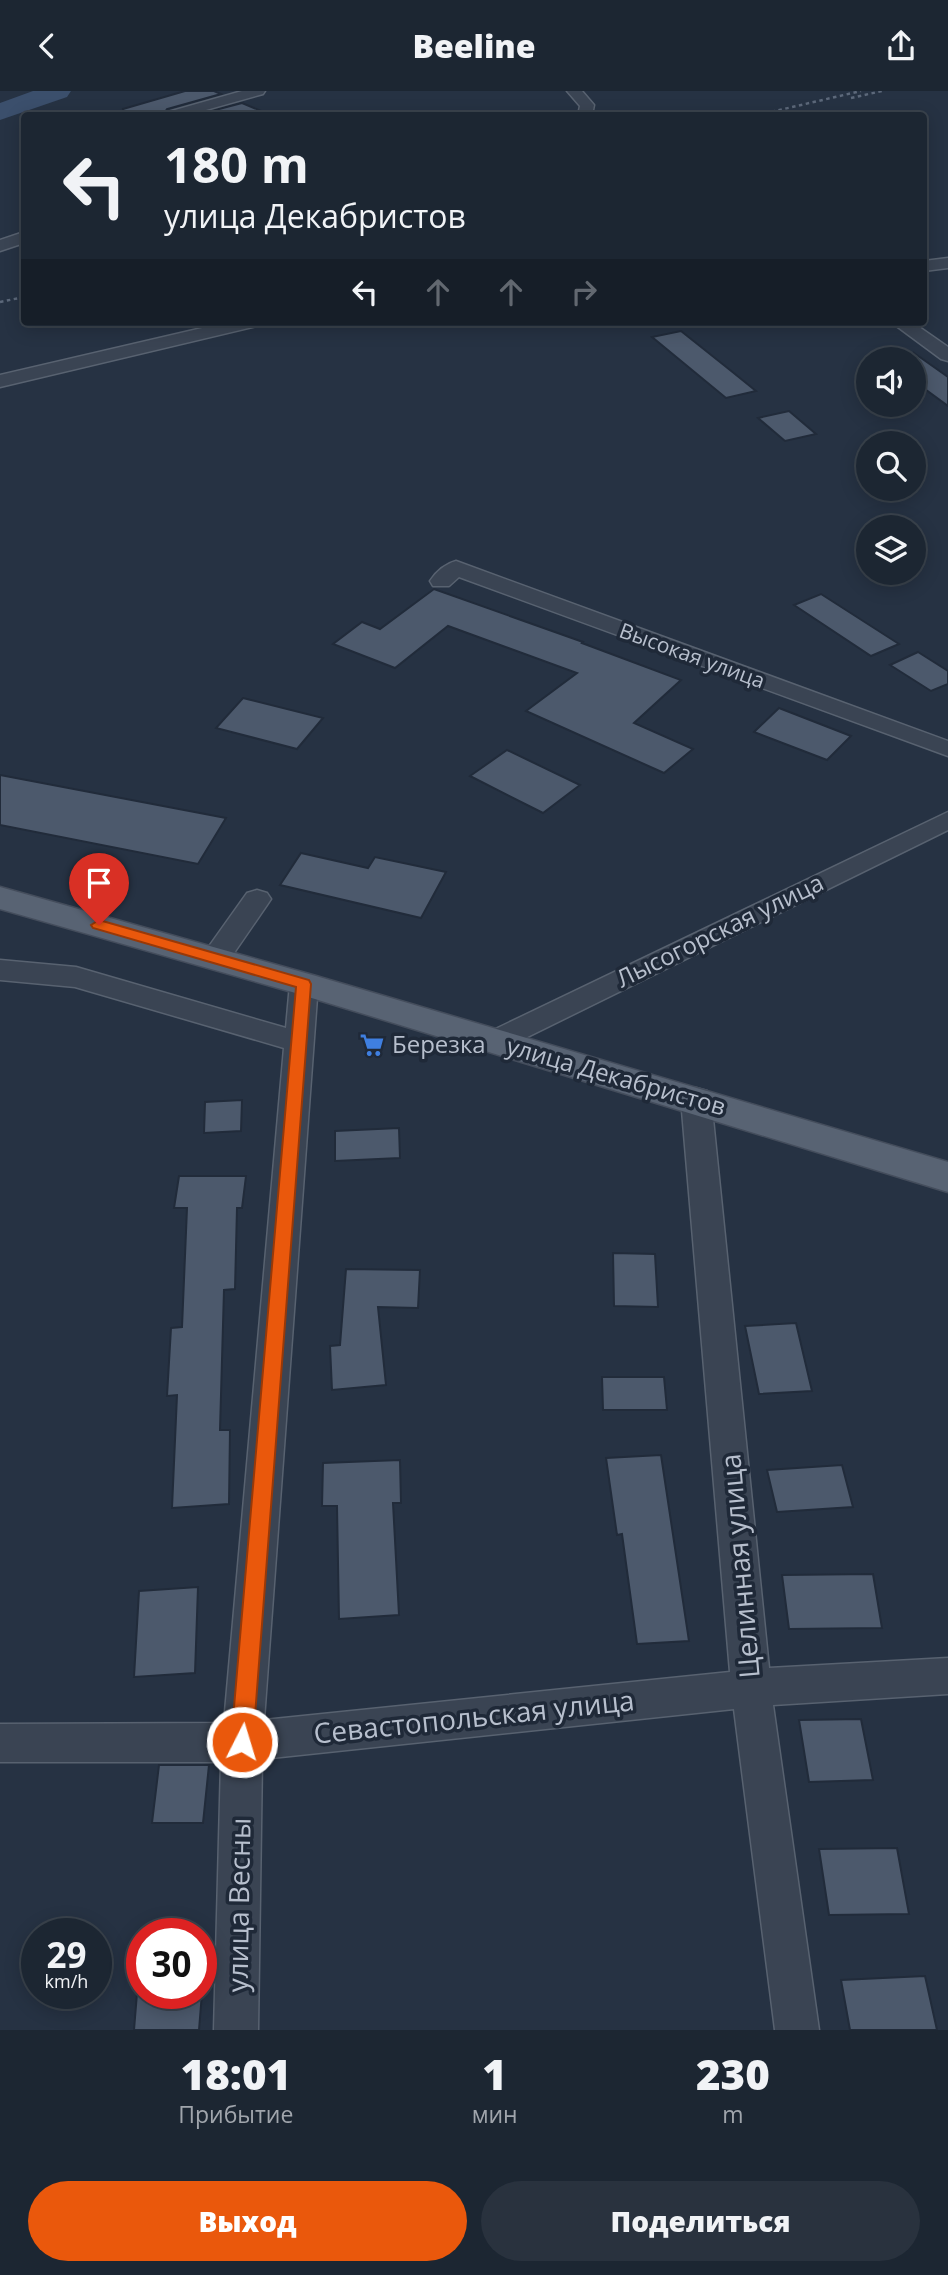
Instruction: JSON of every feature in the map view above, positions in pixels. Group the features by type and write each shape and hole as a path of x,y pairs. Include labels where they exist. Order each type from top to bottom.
{"main road":[{"name":"улица Декабристов","path":"0,898 304,984 948,1177"}],"street":[{"path":"184,112 258,91"},
{"path":"574,91 587,105 586,112"},
{"path":"0,246 21,238"},
{"path":"927,266 948,263"},
{"path":"0,381 234,326"},
{"path":"906,326 948,355"},
{"name":"Высокая улица","path":"441,581 456,568 948,749"},
{"name":"Лысогорская улица","path":"493,1042 948,820"},
{"path":"215,959 257,898"},
{"path":"0,970 76,977 300,1042"},
{"name":"улица Весны","path":"236,2030 242,1742 304,984"},
{"name":"Целинная улица","path":"696,1100 751,1688 797,2030"},
{"name":"Севастопольская улица","path":"0,1744 242,1742 751,1688 948,1676"}],"building":[{"path":"185,91 214,91 221,94 167,109 165,112 124,112 123,109"},
{"path":"242,103 264,112 208,112"},
{"path":"681,331 756,391 726,398 652,337"},
{"path":"926,361 948,377 948,406 926,390"},
{"path":"789,411 816,434 785,441 758,418"},
{"path":"434,589 681,680 634,723 693,749 664,773 526,711 577,673 448,626 395,668 333,644 362,622 380,629"},
{"path":"821,594 899,644 871,656 794,605"},
{"path":"918,652 948,671 948,684 931,691 890,665"},
{"path":"243,698 323,718 297,749 216,728"},
{"path":"779,708 851,736 827,760 754,732"},
{"path":"507,750 580,785 543,813 470,776"},
{"path":"0,775 226,818 198,864 0,825"},
{"path":"301,853 368,868 375,857 446,872 421,918 280,885"},
{"path":"242,1100 241,1131 204,1133 205,1102"},
{"path":"399,1128 400,1158 335,1161 335,1131"},
{"path":"179,1176 246,1176 242,1208 237,1208 235,1289 224,1290 220,1430 230,1430 229,1504 172,1508 177,1395 167,1396 171,1328 182,1327 187,1208 174,1208"},
{"path":"613,1253 655,1254 658,1307 614,1306"},
{"path":"346,1269 420,1270 418,1308 378,1307 386,1385 332,1390 330,1346 340,1345"},
{"path":"796,1323 812,1391 759,1394 745,1326"},
{"path":"602,1377 664,1377 667,1410 603,1410"},
{"path":"661,1455 689,1641 637,1644 622,1534 617,1535 606,1458"},
{"path":"400,1460 401,1503 393,1503 399,1615 339,1619 337,1506 322,1506 323,1463"},
{"path":"842,1465 853,1507 777,1512 767,1470"},
{"path":"873,1574 882,1628 789,1629 782,1575"},
{"path":"198,1587 195,1673 134,1677 139,1591"},
{"path":"861,1719 873,1780 809,1782 799,1720"},
{"path":"159,1765 209,1765 203,1823 152,1823"},
{"path":"897,1848 909,1914 829,1915 819,1849"},
{"path":"925,1976 937,2030 850,2030 841,1980"},
{"path":"136,2009 201,2009 199,2030 134,2030"}],"waterway":[{"path":"0,112 58,91"}],"railway":[{"path":"771,112 861,91"},
{"path":"851,98 882,91"},
{"path":"0,302 21,298"}],"place":[{"name":"Березка","path":"372,1045"}],"route":[{"path":"99,925 304,984 242,1742"}]}
